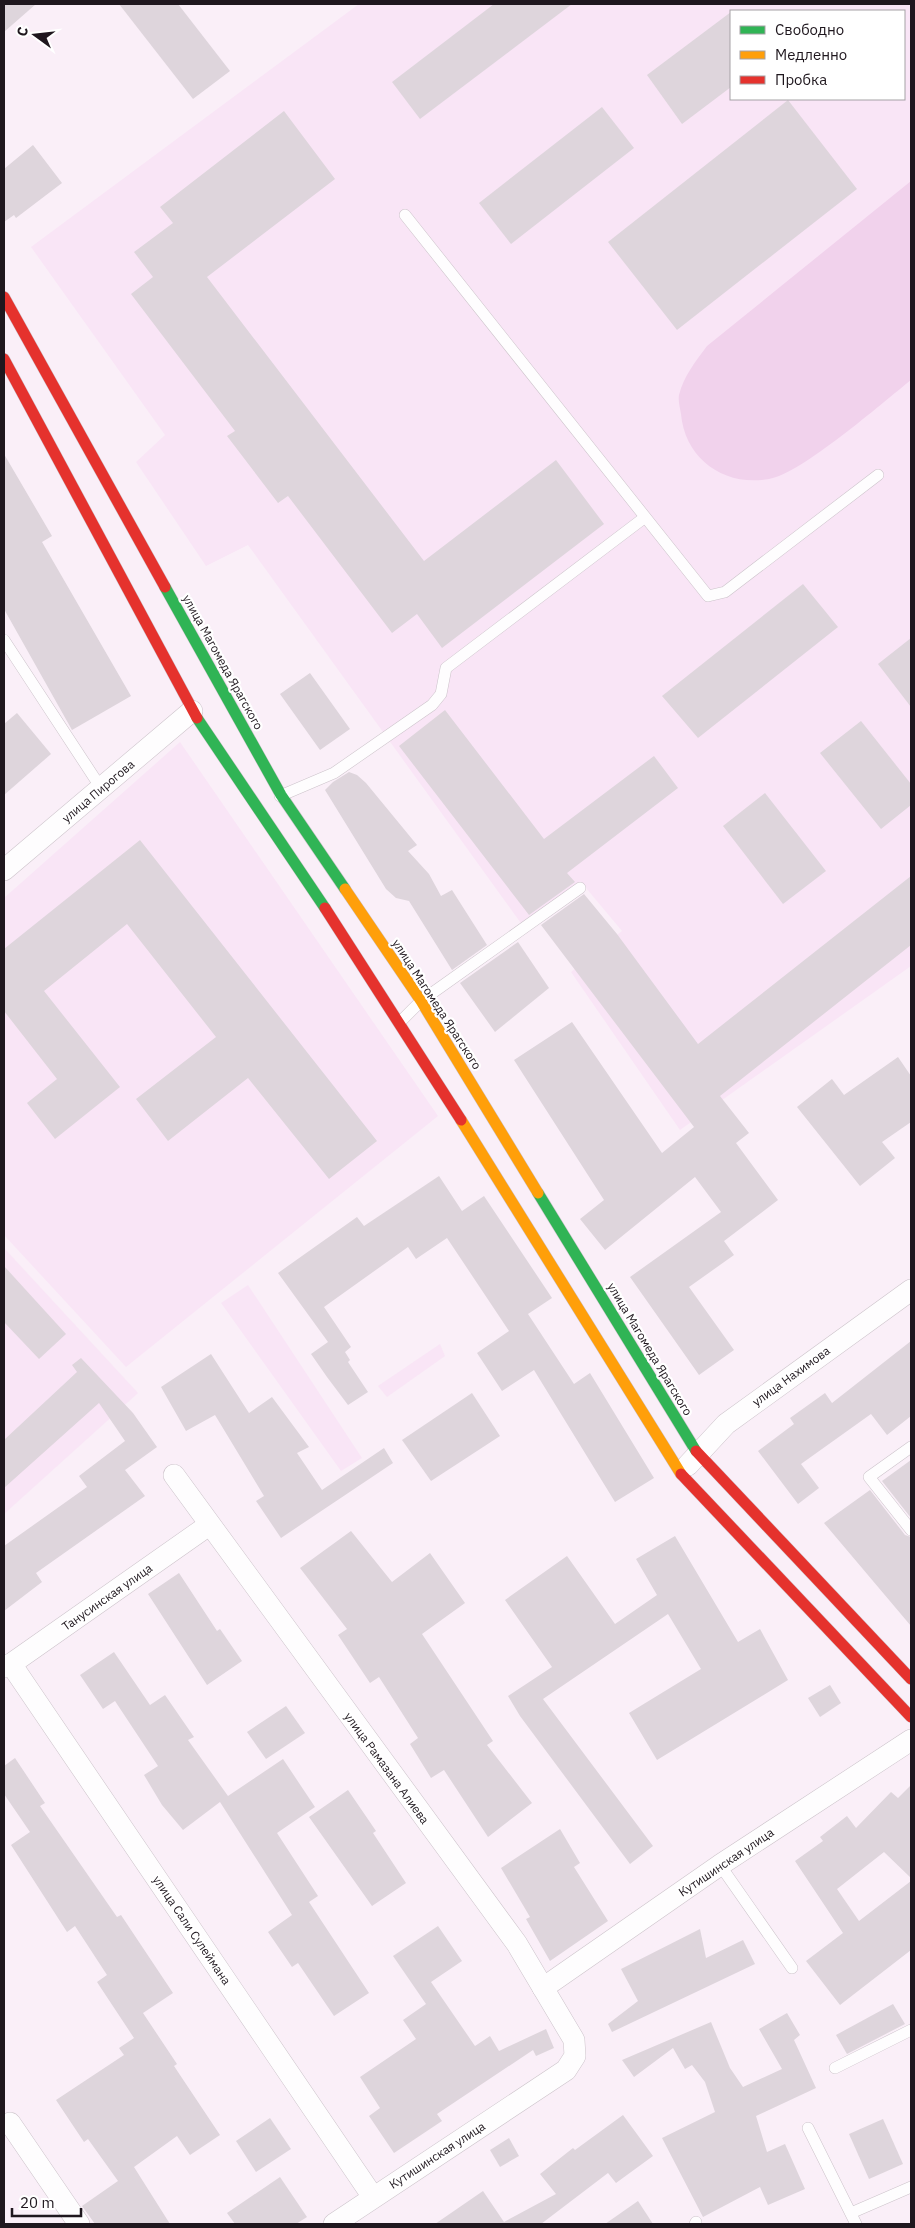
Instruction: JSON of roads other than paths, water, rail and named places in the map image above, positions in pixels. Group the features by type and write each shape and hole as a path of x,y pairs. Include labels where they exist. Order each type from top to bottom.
{"main road":[{"name":"улица Магомеда Ярагского","path":"4,298 281,795 421,1001 698,1454 911,1679"},
{"path":"4,359 192,712 262,813 400,1022 681,1474 911,1717"}],"street":[{"name":"улица Пирогова","path":"4,870 192,712"},
{"name":"улица Нахимова","path":"681,1474 726,1424 911,1290"},
{"name":"улица Рамазана Алиева","path":"174,1475 208,1525 517,1944 574,2040 575,2056 566,2070"},
{"name":"Танусинская улица","path":"8,1666 208,1525"},
{"name":"улица Сали Сулеймана","path":"8,1666 373,2197"},
{"name":"Кутишинская улица","path":"543,1988 720,1865 911,1740"},
{"name":"Кутишинская улица","path":"334,2224 566,2070"},
{"path":"10,2124 79,2224"}],"lane":[{"path":"405,215 705,594 711,597 725,592 878,475"},
{"path":"262,813 281,795 334,773 432,704 441,694 446,668 644,518"},
{"path":"4,640 101,788"},
{"path":"400,1022 421,1001 580,888"},
{"path":"911,1447 869,1477 911,1530"},
{"path":"720,1865 792,1968"},
{"path":"835,2068 911,2030"},
{"path":"808,2128 853,2219 911,2188"}]}
